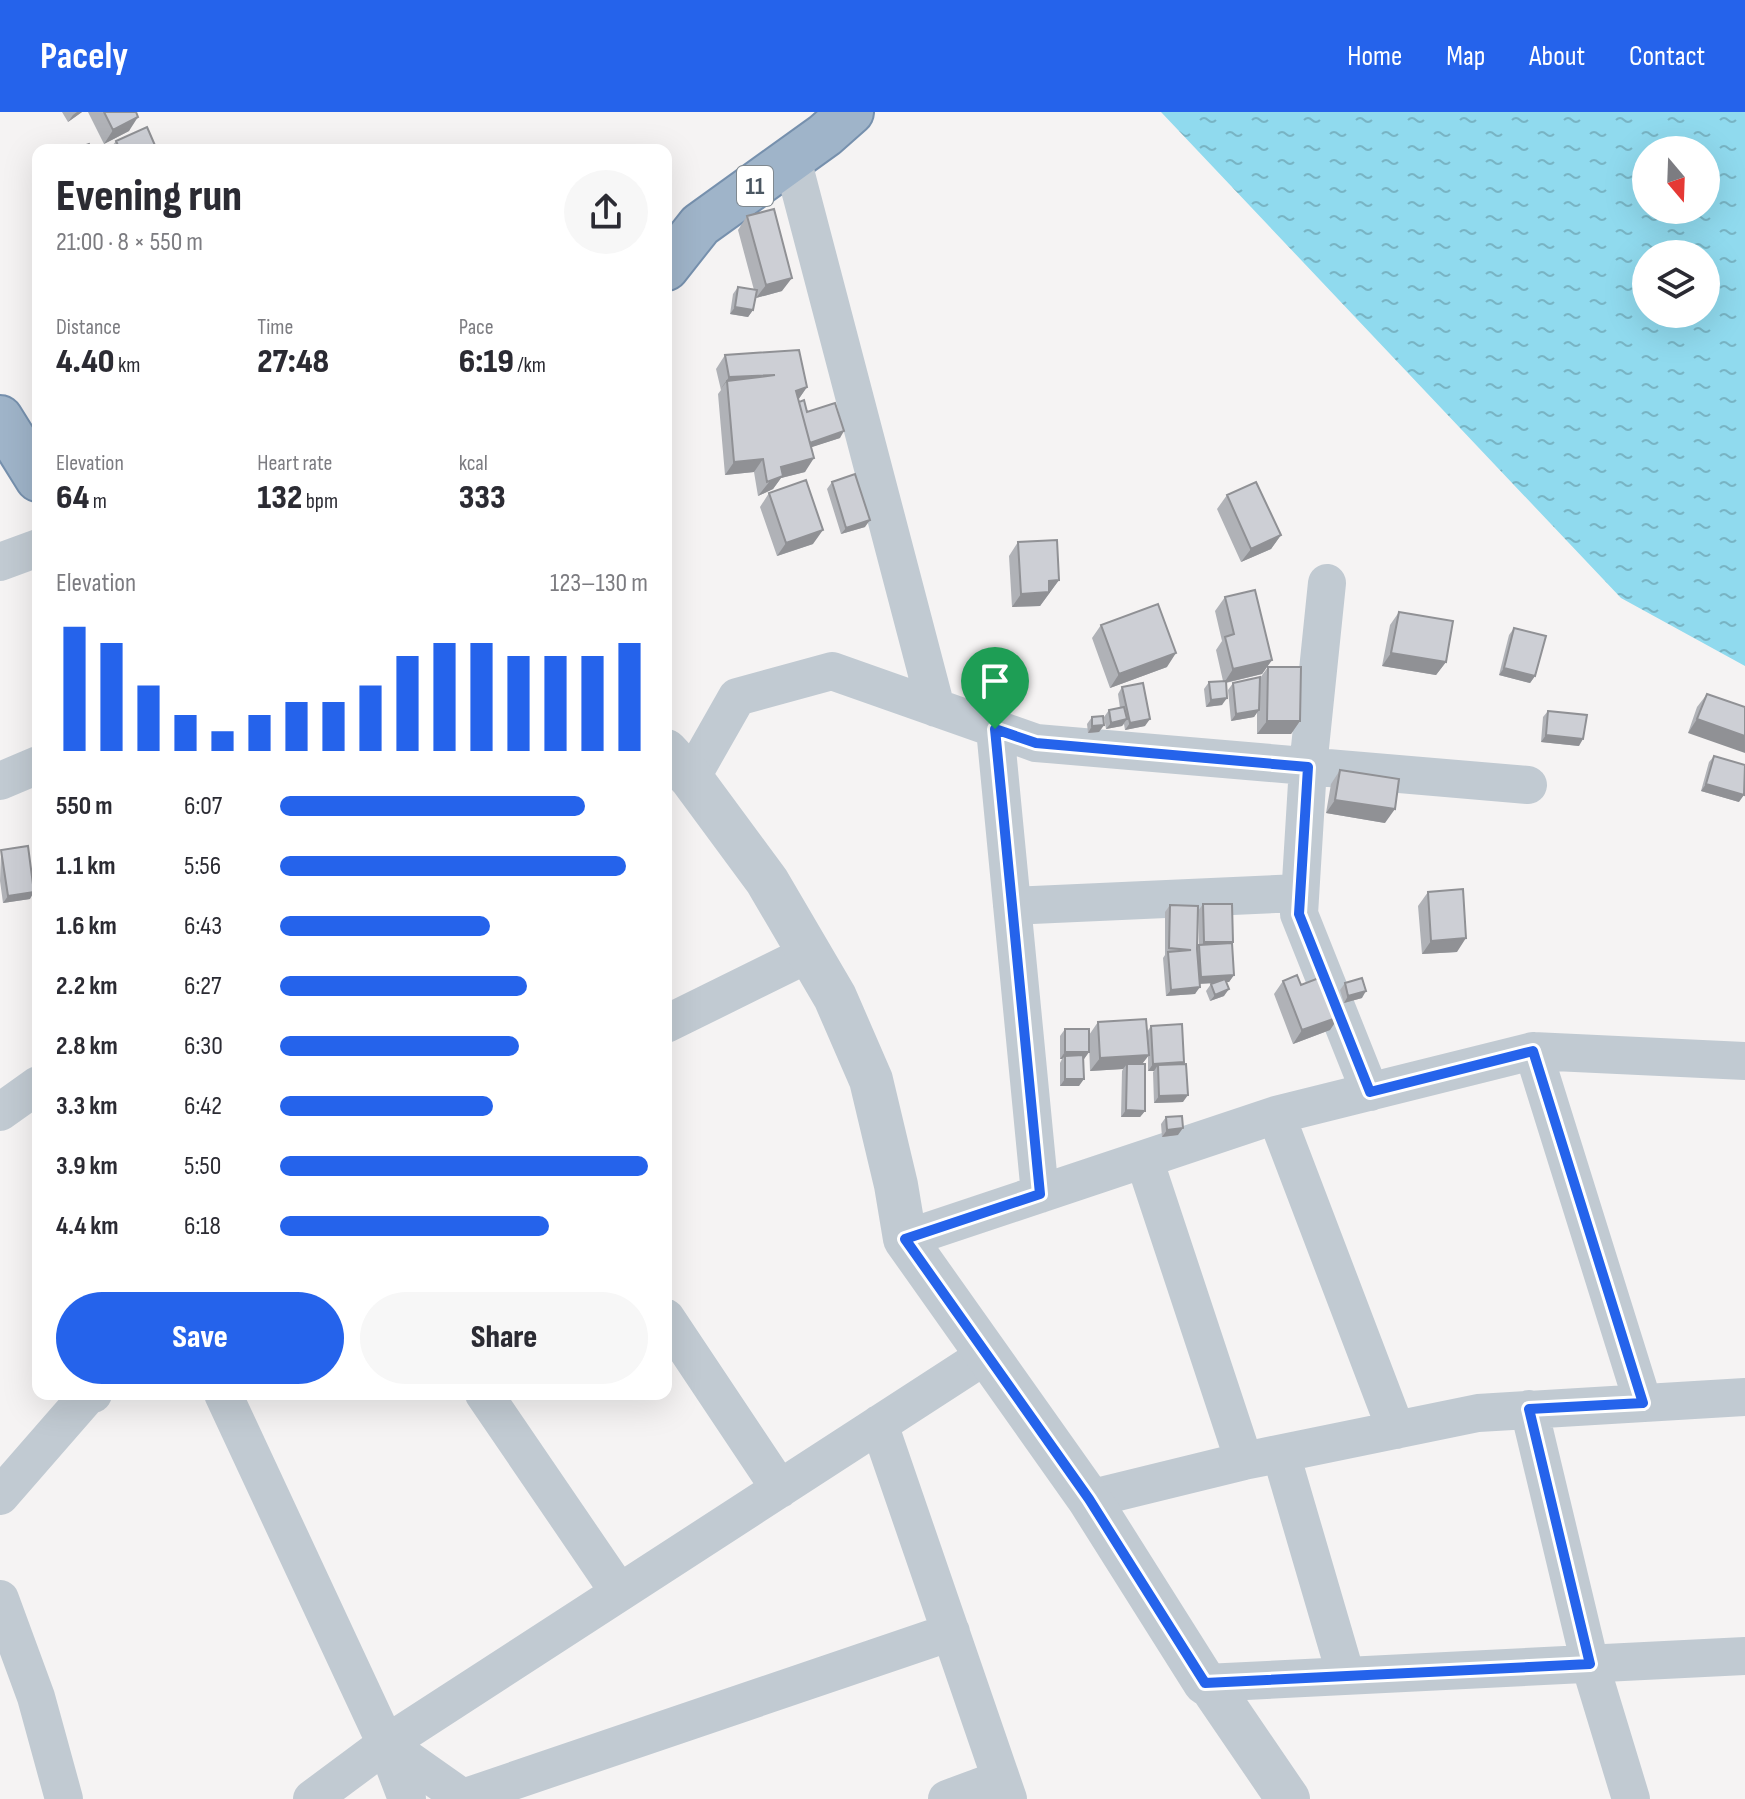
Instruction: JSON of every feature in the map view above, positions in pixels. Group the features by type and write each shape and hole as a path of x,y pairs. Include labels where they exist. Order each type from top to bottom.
{"highway":[{"name":"11","path":"672,260 700,225 851,112"},
{"path":"0,418 32,469"}],"street":[{"path":"792,159 936,708"},
{"path":"0,562 32,550"},
{"path":"1327,583 1308,767 1299,914 1370,1092"},
{"path":"1288,1799 1211,1686 1205,1683 1089,1499 905,1239 896,1185 871,1080 835,997 767,881 679,765 737,697 832,671 1036,743 1528,785"},
{"path":"995,729 1040,1194"},
{"path":"0,781 32,768"},
{"path":"1012,906 1300,893"},
{"path":"672,1021 810,953"},
{"path":"905,1239 1276,1115 1533,1051 1745,1061"},
{"path":"1533,1051 1643,1403"},
{"path":"0,1112 32,1089"},
{"path":"1276,1115 1396,1430"},
{"path":"1144,1159 1244,1461"},
{"path":"672,1327 780,1489"},
{"path":"312,1799 386,1744 986,1355"},
{"path":"1089,1499 1244,1461 1478,1413 1745,1397"},
{"path":"0,1496 84,1400"},
{"path":"226,1400 386,1744 407,1799"},
{"path":"488,1400 619,1592"},
{"path":"1529,1409 1590,1664 1631,1799"},
{"path":"879,1424 1005,1789 947,1799"},
{"path":"1281,1454 1346,1676"},
{"path":"0,1599 36,1697 64,1799"},
{"path":"386,1744 464,1798 951,1632"},
{"path":"1205,1683 1745,1656"}],"water":[{"path":"1161,112 1745,112 1745,666 1621,598"}],"building":[{"path":"104,112 136,112 138,117 113,130"},
{"path":"147,127 154,144 117,144 116,141"},
{"path":"774,209 792,278 766,285 747,216"},
{"path":"738,287 757,290 753,310 735,307"},
{"path":"799,350 807,387 796,391 814,458 781,467 783,476 767,482 763,459 734,462 727,381 775,375 729,377 725,355"},
{"path":"804,400 807,412 835,403 844,431 810,443 799,402"},
{"path":"855,474 870,520 846,528 832,482"},
{"path":"806,480 823,530 786,543 769,493"},
{"path":"1256,482 1281,535 1251,549 1227,495"},
{"path":"1057,540 1059,580 1049,581 1049,592 1021,594 1018,542"},
{"path":"1255,590 1272,660 1233,669 1225,637 1234,634 1225,597"},
{"path":"1158,604 1176,653 1119,674 1101,625"},
{"path":"1399,612 1453,621 1446,662 1391,653"},
{"path":"1514,628 1546,636 1535,676 1504,668"},
{"path":"1268,667 1301,667 1300,721 1267,721"},
{"path":"1260,677 1259,710 1236,714 1233,683"},
{"path":"1226,681 1227,698 1211,700 1209,682"},
{"path":"1143,683 1150,719 1130,723 1122,687"},
{"path":"1707,694 1745,707 1745,736 1697,719"},
{"path":"1124,707 1127,719 1111,723 1109,710"},
{"path":"1548,711 1587,715 1583,739 1546,735"},
{"path":"1103,716 1104,725 1092,726 1092,717"},
{"path":"1714,756 1745,765 1744,795 1706,784"},
{"path":"1340,770 1399,779 1395,809 1335,800"},
{"path":"28,846 32,892 8,896 1,850"},
{"path":"1463,889 1466,938 1431,941 1428,892"},
{"path":"1203,904 1232,904 1233,942 1204,942"},
{"path":"1170,905 1198,906 1200,987 1171,990 1168,952 1191,950 1169,948"},
{"path":"1232,943 1234,975 1201,977 1199,945"},
{"path":"1297,975 1301,985 1324,976 1339,1017 1302,1030 1283,981"},
{"path":"1362,978 1366,991 1348,996 1345,983"},
{"path":"1225,979 1229,989 1215,995 1211,984"},
{"path":"1146,1019 1149,1055 1100,1058 1098,1022"},
{"path":"1182,1024 1184,1062 1153,1064 1151,1026"},
{"path":"1065,1029 1089,1029 1089,1052 1065,1052"},
{"path":"1083,1055 1084,1079 1065,1079 1065,1056"},
{"path":"1127,1064 1145,1064 1145,1111 1126,1110"},
{"path":"1186,1064 1188,1095 1159,1096 1158,1065"},
{"path":"1182,1116 1183,1128 1167,1130 1166,1117"}],"route":[{"path":"995,729 1036,743 1308,767 1299,914 1370,1092 1533,1051 1643,1403 1529,1409 1590,1664 1205,1683 1089,1499 905,1239 1040,1194 995,729"}]}
